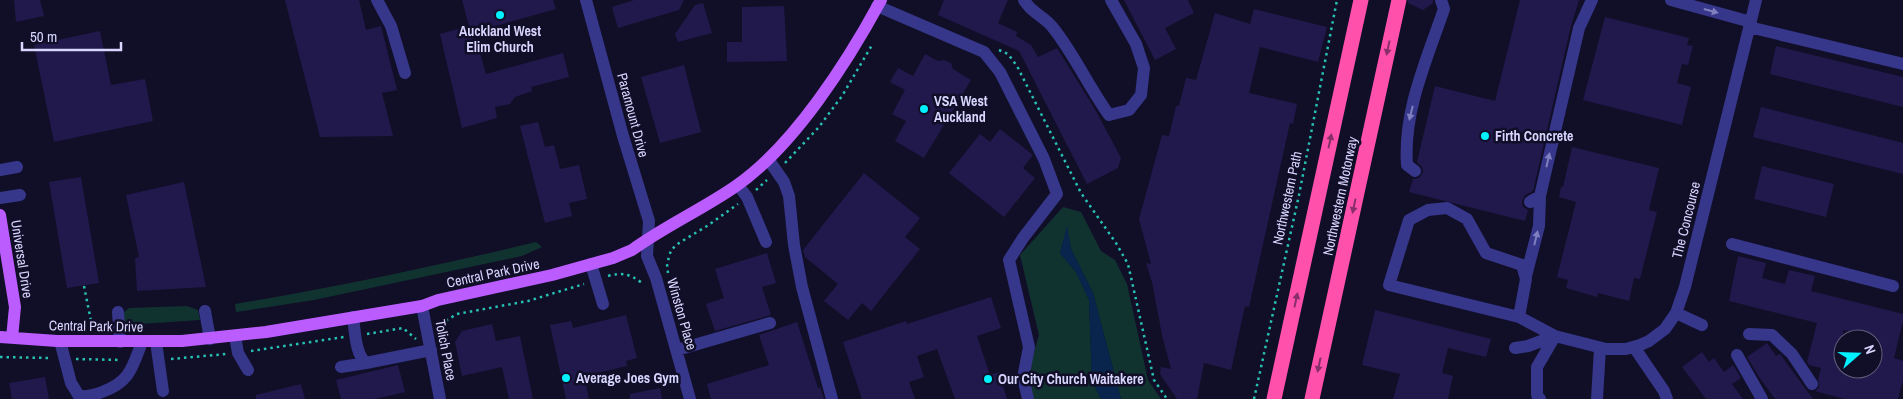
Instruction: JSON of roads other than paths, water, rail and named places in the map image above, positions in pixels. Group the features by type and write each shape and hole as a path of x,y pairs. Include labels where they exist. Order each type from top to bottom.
{"highway":[{"name":"Northwestern Motorway","path":"1312,399 1399,0"},
{"name":"Northwestern Motorway","path":"1274,399 1360,1"}],"main road":[{"name":"Central Park Drive","path":"6,337 60,341 156,342 235,336 422,306 438,300 552,275 613,258 632,250 648,238 738,185 768,159 829,87 879,3"},
{"name":"Universal Drive","path":"0,215 15,306 6,337"}],"street":[{"path":"377,0 391,26 406,73"},
{"name":"Paramount Drive","path":"586,0 623,136 649,221 648,238"},
{"path":"1024,0 1029,9 1049,22 1070,49 1098,100 1109,115 1128,110 1141,95 1144,68 1136,44 1111,0"},
{"path":"1414,171 1407,165 1406,150 1409,118 1424,66 1444,9 1441,0"},
{"path":"1519,317 1539,226 1535,199 1579,28 1592,0"},
{"path":"1671,0 1750,24 1903,64"},
{"name":"The Concourse","path":"1526,279 1522,265 1486,253 1467,219 1447,208 1428,210 1409,220 1389,285 1519,317 1555,336 1600,348 1615,350 1634,347 1657,336 1665,329 1676,313 1685,288 1756,0"},
{"path":"879,3 984,52 1000,72 1044,159 1058,194 1023,238 1009,260 1029,347 1023,378 1028,399"},
{"path":"768,159 784,182 789,196 794,245 802,287 832,399"},
{"path":"0,170 17,167"},
{"path":"738,185 747,197 766,242"},
{"path":"0,198 20,195"},
{"name":"Winston Place","path":"648,238 647,256 656,278 690,399"},
{"path":"1732,244 1893,286"},
{"path":"591,264 603,304"},
{"name":"Tolich Place","path":"422,306 440,399"},
{"path":"205,311 210,339"},
{"path":"118,312 120,342"},
{"path":"1676,313 1702,325"},
{"path":"352,317 362,360 366,362"},
{"path":"677,350 770,323"},
{"path":"1749,334 1772,335 1792,354 1812,384"},
{"path":"235,336 238,353 248,370"},
{"path":"1515,348 1528,346 1555,336"},
{"path":"1540,399 1537,395 1537,367 1555,336"},
{"path":"60,341 71,383 79,396 90,397 123,382 131,370 142,342"},
{"path":"156,342 163,391"},
{"path":"1634,347 1665,395"},
{"path":"1597,395 1600,348"},
{"path":"341,368 431,350"},
{"path":"1737,355 1762,399"}],"water":[{"path":"1067,226 1071,249 1093,293 1121,399 1101,399 1092,381 1089,300 1076,272 1060,253"}],"place":[{"name":"Auckland West Elim Church","path":"500,15"},
{"name":"VSA West Auckland","path":"924,109"},
{"name":"Firth Concrete","path":"1485,136"},
{"name":"Average Joes Gym","path":"566,378"},
{"name":"Our City Church Waitakere","path":"988,379"}]}
